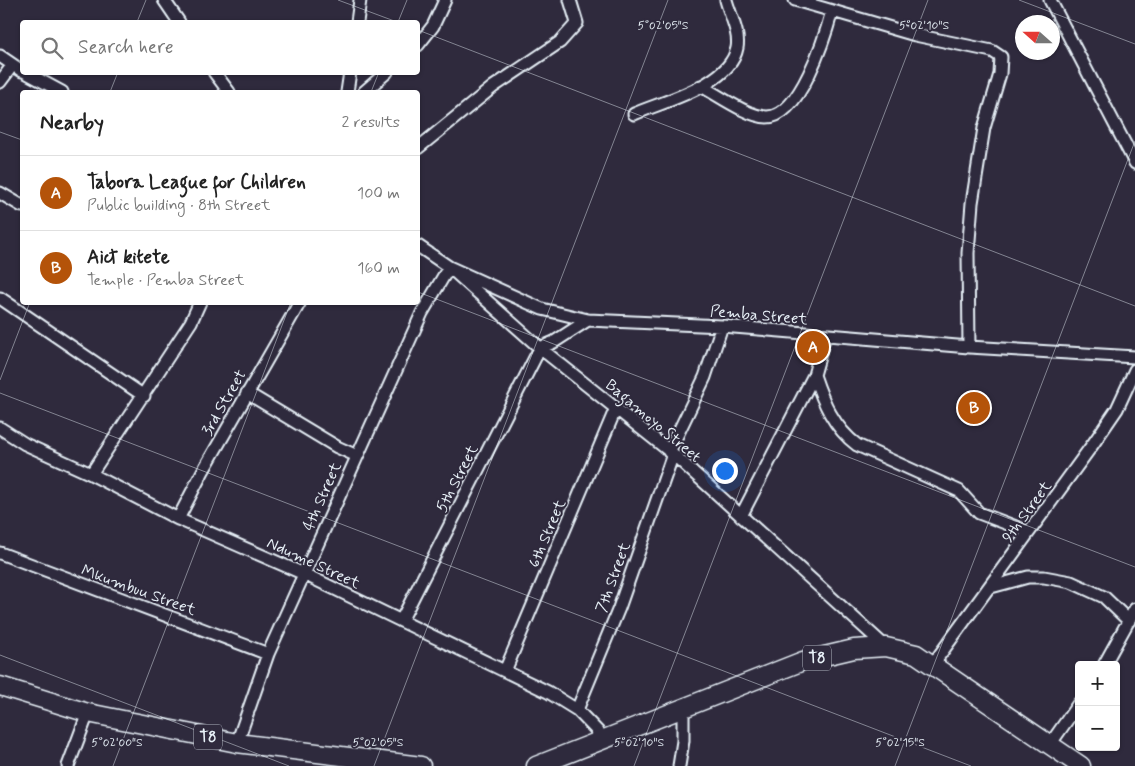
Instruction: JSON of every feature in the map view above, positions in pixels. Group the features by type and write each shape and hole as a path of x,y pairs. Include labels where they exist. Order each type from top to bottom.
{"highway":[{"name":"T8","path":"536,766 803,662 854,649 886,647 916,654 933,664 1051,743 1081,766"},
{"name":"T8","path":"0,686 88,713 237,743 421,766"}],"street":[{"path":"164,0 178,20"},
{"path":"357,20 360,0"},
{"path":"420,42 433,26 445,0"},
{"path":"420,146 493,87 565,37 577,23 570,0"},
{"path":"634,114 701,86 726,71 738,47 726,0"},
{"path":"795,0 915,35 992,51 1001,57 1000,74 984,128 972,203 968,262 968,347"},
{"path":"1050,0 1135,163"},
{"path":"701,86 754,114 767,117 780,114 794,100 804,82 824,40 832,11"},
{"path":"0,56 20,70 0,82"},
{"path":"30,75 58,90"},
{"path":"216,75 227,90"},
{"path":"348,90 350,75"},
{"path":"366,90 384,75"},
{"path":"0,193 20,205"},
{"name":"Bagamoyo Street","path":"420,247 449,268 540,348 671,453 886,647"},
{"name":"Pemba Street","path":"449,268 542,309 588,320 722,326 968,347 1135,357"},
{"name":"4th Street","path":"237,743 268,654 422,313 449,268"},
{"path":"0,298 144,396"},
{"path":"91,474 144,396 191,322 199,305"},
{"name":"3rd Street","path":"178,519 247,393 298,305"},
{"path":"540,348 554,342 588,320"},
{"name":"7th Street","path":"578,710 618,608 671,453 705,377 722,326"},
{"path":"741,516 814,375 825,336"},
{"name":"5th Street","path":"401,622 540,348"},
{"name":"9th Street","path":"933,664 991,587 1117,409 1135,370"},
{"path":"814,375 823,401 844,435 857,445 959,491 979,513 1029,532"},
{"path":"247,393 337,447 357,456"},
{"name":"6th Street","path":"505,671 616,408"},
{"name":"Ndume Street","path":"0,428 25,444 91,474 178,519 304,574 505,671 578,710 606,740"},
{"name":"Mkumbuu Street","path":"0,553 268,654"},
{"path":"991,587 1028,577 1044,577 1071,582 1104,597 1129,621"},
{"path":"1106,661 1135,609"},
{"path":"1051,743 1077,706"},
{"path":"679,766 683,742 683,708"},
{"path":"68,766 88,713"}],"place":[{"name":"Tabora League for Children","path":"813,347"},
{"name":"Aict kitete","path":"974,408"}]}
